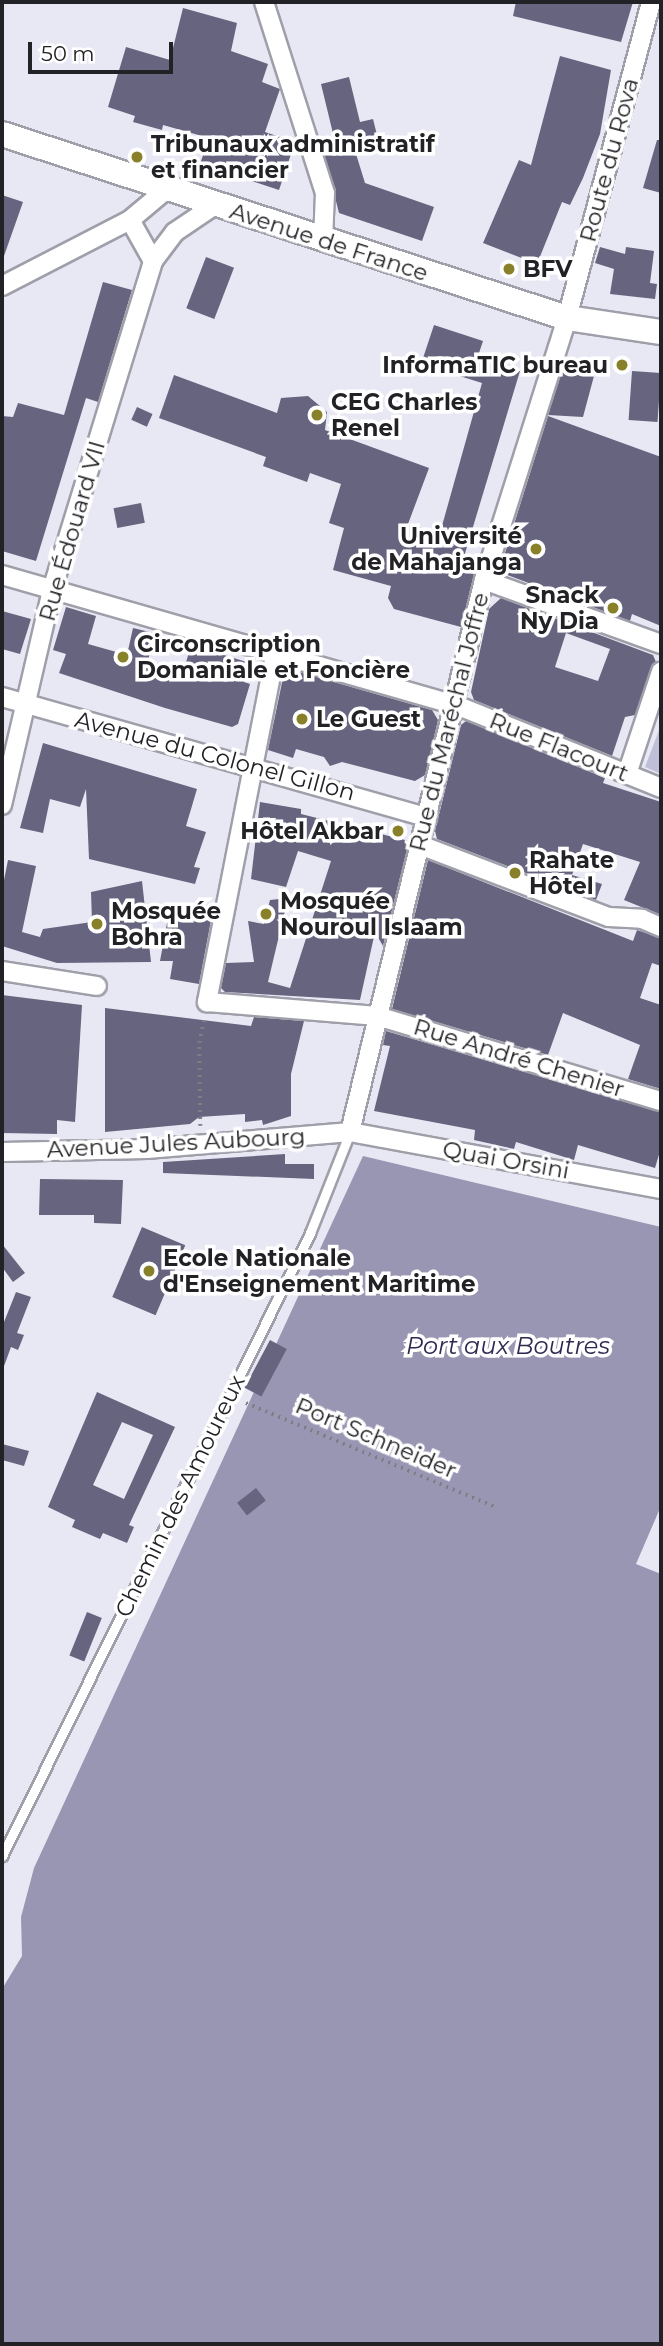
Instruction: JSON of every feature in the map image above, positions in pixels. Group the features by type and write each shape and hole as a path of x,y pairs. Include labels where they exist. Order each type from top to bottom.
{"main road":[{"name":"Avenue de France","path":"2,134 567,318 661,332"}],"street":[{"path":"264,2 325,193 323,240"},
{"name":"Route du Rova","path":"567,318 651,2"},
{"path":"2,286 130,220 167,189"},
{"path":"130,220 153,261 175,232 215,205"},
{"name":"Rue Édouard VII","path":"2,805 52,590 153,261"},
{"name":"Rue du Maréchal Joffre","path":"350,1132 456,705 484,580 567,318"},
{"name":"Rue Flacourt","path":"2,575 456,705 661,788"},
{"path":"484,580 661,644"},
{"path":"208,1002 250,768 275,655"},
{"path":"627,774 661,672"},
{"name":"Avenue du Colonel Gillon","path":"2,697 427,817"},
{"path":"420,845 609,917 642,919 661,927"},
{"path":"2,971 97,986"},
{"name":"Rue André Chenier","path":"208,1002 377,1016 661,1101"},
{"name":"Avenue Jules Aubourg","path":"2,1152 201,1146 350,1132"},
{"name":"Quai Orsini","path":"350,1132 661,1189"}],"lane":[{"name":"Chemin des Amoureux","path":"2,1856 310,1233 350,1132"}],"path":[{"path":"201,1146 200,1043 208,1002"},
{"name":"Port Schneider","path":"246,1403 493,1506"}],"shaded area":[{"path":"661,725 661,774 645,767"}],"water":[{"name":"Port aux Boutres","path":"363,1156 661,1227 661,1506 636,1564 661,1574 661,2344 2,2344 2,1989 22,1956 21,1917 34,1868"}],"building":[{"path":"516,2 633,2 621,42 513,16"},
{"path":"183,8 237,23 231,51 268,64 262,82 280,89 265,132 295,142 279,190 200,164 209,138 163,125 162,130 133,122 135,116 108,107 126,47 170,60"},
{"path":"560,56 611,70 600,134 570,205 562,202 537,264 483,243 519,160 531,165"},
{"path":"349,77 360,122 373,119 377,135 352,141 365,183 434,207 422,241 339,213 324,154 337,150 321,84"},
{"path":"657,140 661,140 661,193 643,188"},
{"path":"2,195 23,202 4,256 2,255"},
{"path":"600,247 625,254 626,247 654,251 650,283 657,284 655,299 610,294 614,269 595,263"},
{"path":"206,257 234,268 214,319 186,308"},
{"path":"103,282 132,290 98,402 86,398 36,561 2,551 2,416 13,417 18,403 64,415"},
{"path":"434,325 483,341 477,359 520,371 460,570 474,574 461,627 394,609 388,598 391,586 333,570 344,528 329,523 341,484 310,473 307,482 263,466 266,457 159,418 174,375 277,413 281,398 308,396 327,412 325,430 429,468 408,524 440,533 482,383 421,364"},
{"path":"566,359 598,361 583,417 548,415"},
{"path":"632,371 661,373 658,422 629,420"},
{"path":"137,407 153,414 147,427 131,420"},
{"path":"548,416 661,457 661,626 632,614 630,621 499,572"},
{"path":"141,503 145,523 117,528 114,508"},
{"path":"501,598 653,655 656,662 635,715 625,717 612,756 474,700 471,692 489,609","holes":["566,633 610,649 598,681 555,667"]},
{"path":"66,607 96,616 88,644 127,655 133,628 154,633 148,661 176,669 177,664 185,666 191,645 250,663 244,682 250,684 238,724 232,727 165,708 59,673 66,654 53,650"},
{"path":"2,611 31,619 20,654 2,649"},
{"path":"285,668 432,710 438,720 425,775 415,781 342,762 330,766 324,757 296,749 293,758 268,750"},
{"path":"466,721 605,778 603,783 661,802 661,915 624,900 640,862 583,844 572,875 602,884 596,900 437,839 435,831 461,725"},
{"path":"43,743 197,789 186,826 206,832 194,867 200,868 195,884 89,859 86,789 80,807 50,799 43,833 20,828"},
{"path":"260,802 301,809 301,814 409,841 383,946 375,932 360,1000 225,992 221,988 226,963 254,962 248,921 264,924 270,900 288,898 268,982 290,988 331,861 298,851 286,887 251,879"},
{"path":"8,860 36,866 22,932 40,937 43,929 92,922 91,892 142,881 151,962 57,963 2,946 2,890"},
{"path":"428,860 633,941 637,930 661,938 661,966 652,963 640,998 661,1005 661,1089 628,1079 640,1045 563,1013 548,1055 392,1009"},
{"path":"170,907 212,915 199,984 170,979 173,961 160,961"},
{"path":"2,995 82,1005 75,1122 57,1120 57,1134 2,1133"},
{"path":"105,1008 251,1026 254,1017 304,1021 291,1074 291,1116 263,1125 262,1120 245,1122 245,1114 199,1117 190,1124 105,1132"},
{"path":"386,1031 661,1112 661,1148 655,1168 578,1145 574,1160 516,1142 514,1149 474,1140 475,1130 374,1111 390,1046 383,1045"},
{"path":"285,1154 285,1164 314,1164 314,1179 163,1173 163,1162"},
{"path":"40,1179 123,1180 121,1224 94,1223 94,1215 39,1215"},
{"name":"Ecole Nationale d'Enseignement Maritime","path":"142,1227 185,1245 156,1315 112,1297"},
{"path":"2,1244 25,1273 13,1282 2,1267"},
{"path":"16,1292 31,1297 17,1333 24,1335 18,1350 11,1347 3,1369 2,1327"},
{"path":"270,1340 287,1349 261,1397 245,1388"},
{"path":"97,1392 175,1427 129,1525 134,1527 127,1543 103,1533 100,1539 72,1527 75,1520 48,1507","holes":["122,1422 153,1435 124,1499 93,1485"]},
{"path":"2,1444 29,1451 24,1466 2,1460"},
{"path":"256,1488 266,1501 247,1515 237,1503"},
{"path":"87,1612 102,1618 84,1662 69,1656"}],"place":[{"name":"Tribunaux administratif et financier","path":"137,157"},
{"name":"BFV","path":"509,269"},
{"name":"InformaTIC bureau","path":"622,365"},
{"name":"CEG Charles Renel","path":"317,415"},
{"name":"Université de Mahajanga","path":"536,549"},
{"name":"Snack Ny Dia","path":"613,608"},
{"name":"Circonscription Domaniale et Foncière","path":"123,657"},
{"name":"Le Guest","path":"302,719"},
{"name":"Hôtel Akbar","path":"398,831"},
{"name":"Rahate Hôtel","path":"515,873"},
{"name":"Mosquée Nouroul Islaam","path":"266,914"},
{"name":"Mosquée Bohra","path":"97,924"},
{"name":"Ecole Nationale d'Enseignement Maritime","path":"149,1271"}]}
